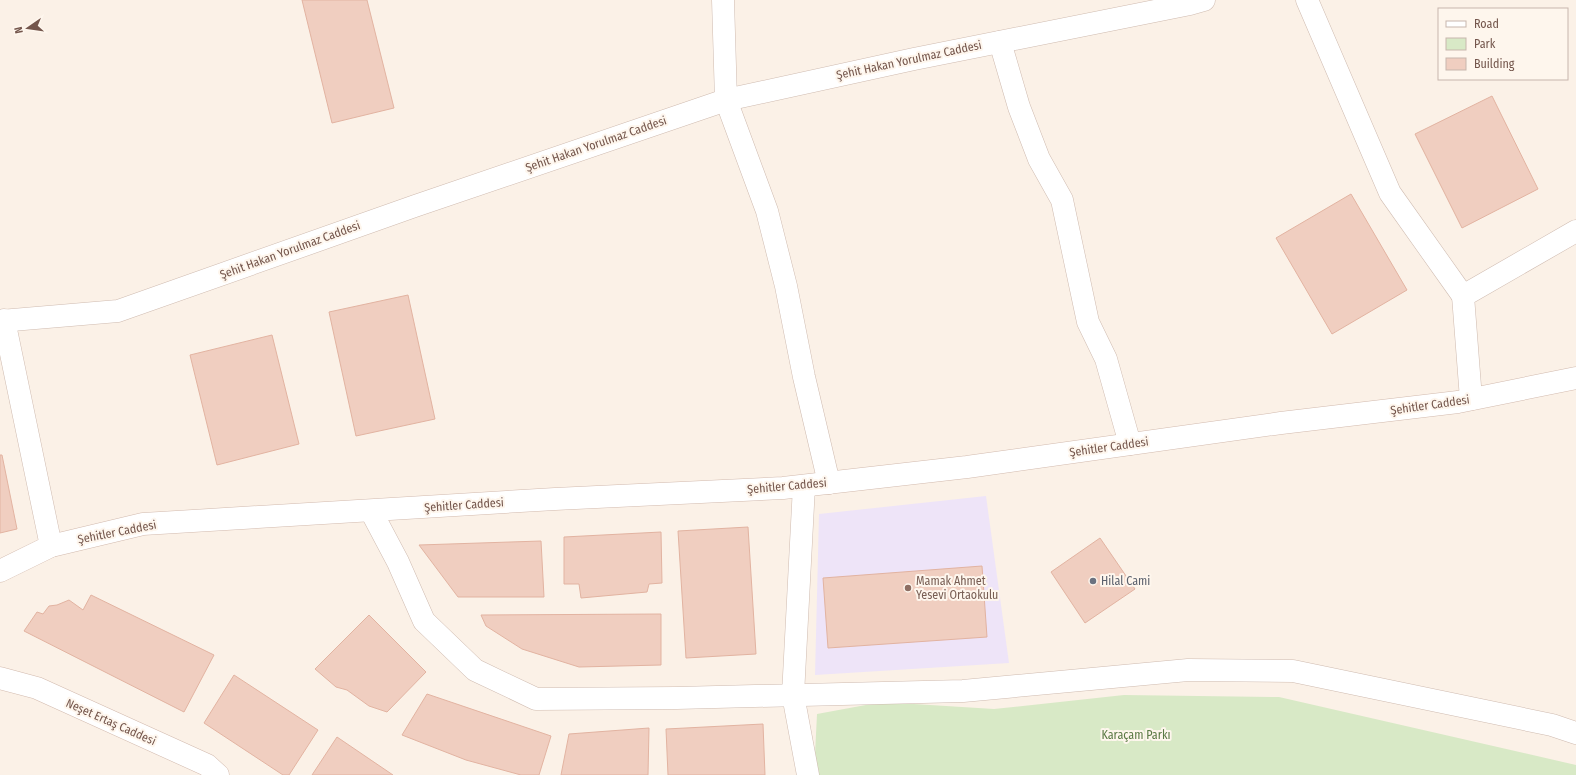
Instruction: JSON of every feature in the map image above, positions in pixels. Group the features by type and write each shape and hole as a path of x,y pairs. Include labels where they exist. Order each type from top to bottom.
{"street":[{"path":"723,0 726,100 767,212 786,286 804,377 829,483"},
{"name":"Şehit Hakan Yorulmaz Caddesi","path":"2,321 118,311 415,206 726,100 1204,0"},
{"path":"1307,0 1390,193 1463,296 1471,399"},
{"path":"1000,42 1019,107 1039,159 1062,200 1088,322 1106,359 1130,444"},
{"path":"1463,296 1576,232"},
{"path":"2,321 51,546"},
{"name":"Şehitler Caddesi","path":"0,571 51,546 143,524 804,486 967,467 1281,423 1471,399 1576,378"},
{"path":"804,486 793,695 808,775"},
{"path":"371,511 398,562 424,621 475,670 536,699 677,698 963,691 1188,670 1293,671 1552,725 1576,733"},
{"name":"Neşet Ertaş Caddesi","path":"0,678 37,688 207,765 218,775"}],"shaded area":[{"name":"Mamak Ahmet Yesevi Ortaokulu","path":"986,496 1009,663 815,675 819,514"}],"green space":[{"name":"Karaçam Parkı","path":"1124,695 1279,697 1576,765 1576,775 814,775 817,714 882,702 994,709"}],"building":[{"path":"302,0 367,0 394,108 332,123"},
{"path":"1492,96 1538,189 1462,228 1415,134"},
{"path":"1351,194 1407,290 1332,334 1276,238"},
{"path":"408,295 435,419 356,436 329,312"},
{"path":"272,335 299,444 217,465 190,355"},
{"path":"0,455 2,455 17,529 0,533"},
{"path":"748,527 756,654 686,658 678,531"},
{"path":"661,532 662,583 649,584 647,592 581,598 579,584 564,584 564,537"},
{"name":"Hilal Cami","path":"1100,538 1135,589 1085,623 1051,572"},
{"path":"541,541 544,597 458,597 419,545"},
{"path":"982,566 987,637 828,648 823,578"},
{"path":"91,595 214,655 184,712 24,631 37,612 43,614 49,606 57,605 69,600 83,610"},
{"path":"661,614 661,665 579,667 522,649 486,626 481,615"},
{"path":"369,615 426,672 387,712 369,706 347,690 336,687 315,669"},
{"path":"234,675 318,730 289,775 283,775 204,723"},
{"path":"427,694 551,736 539,775 521,775 466,760 402,735"},
{"path":"763,724 765,775 668,775 666,729"},
{"path":"649,728 648,775 561,775 569,734"},
{"path":"337,737 393,775 312,775"}],"place":[{"name":"Hilal Cami","path":"1093,581"},
{"name":"Mamak Ahmet Yesevi Ortaokulu","path":"908,588"}]}
